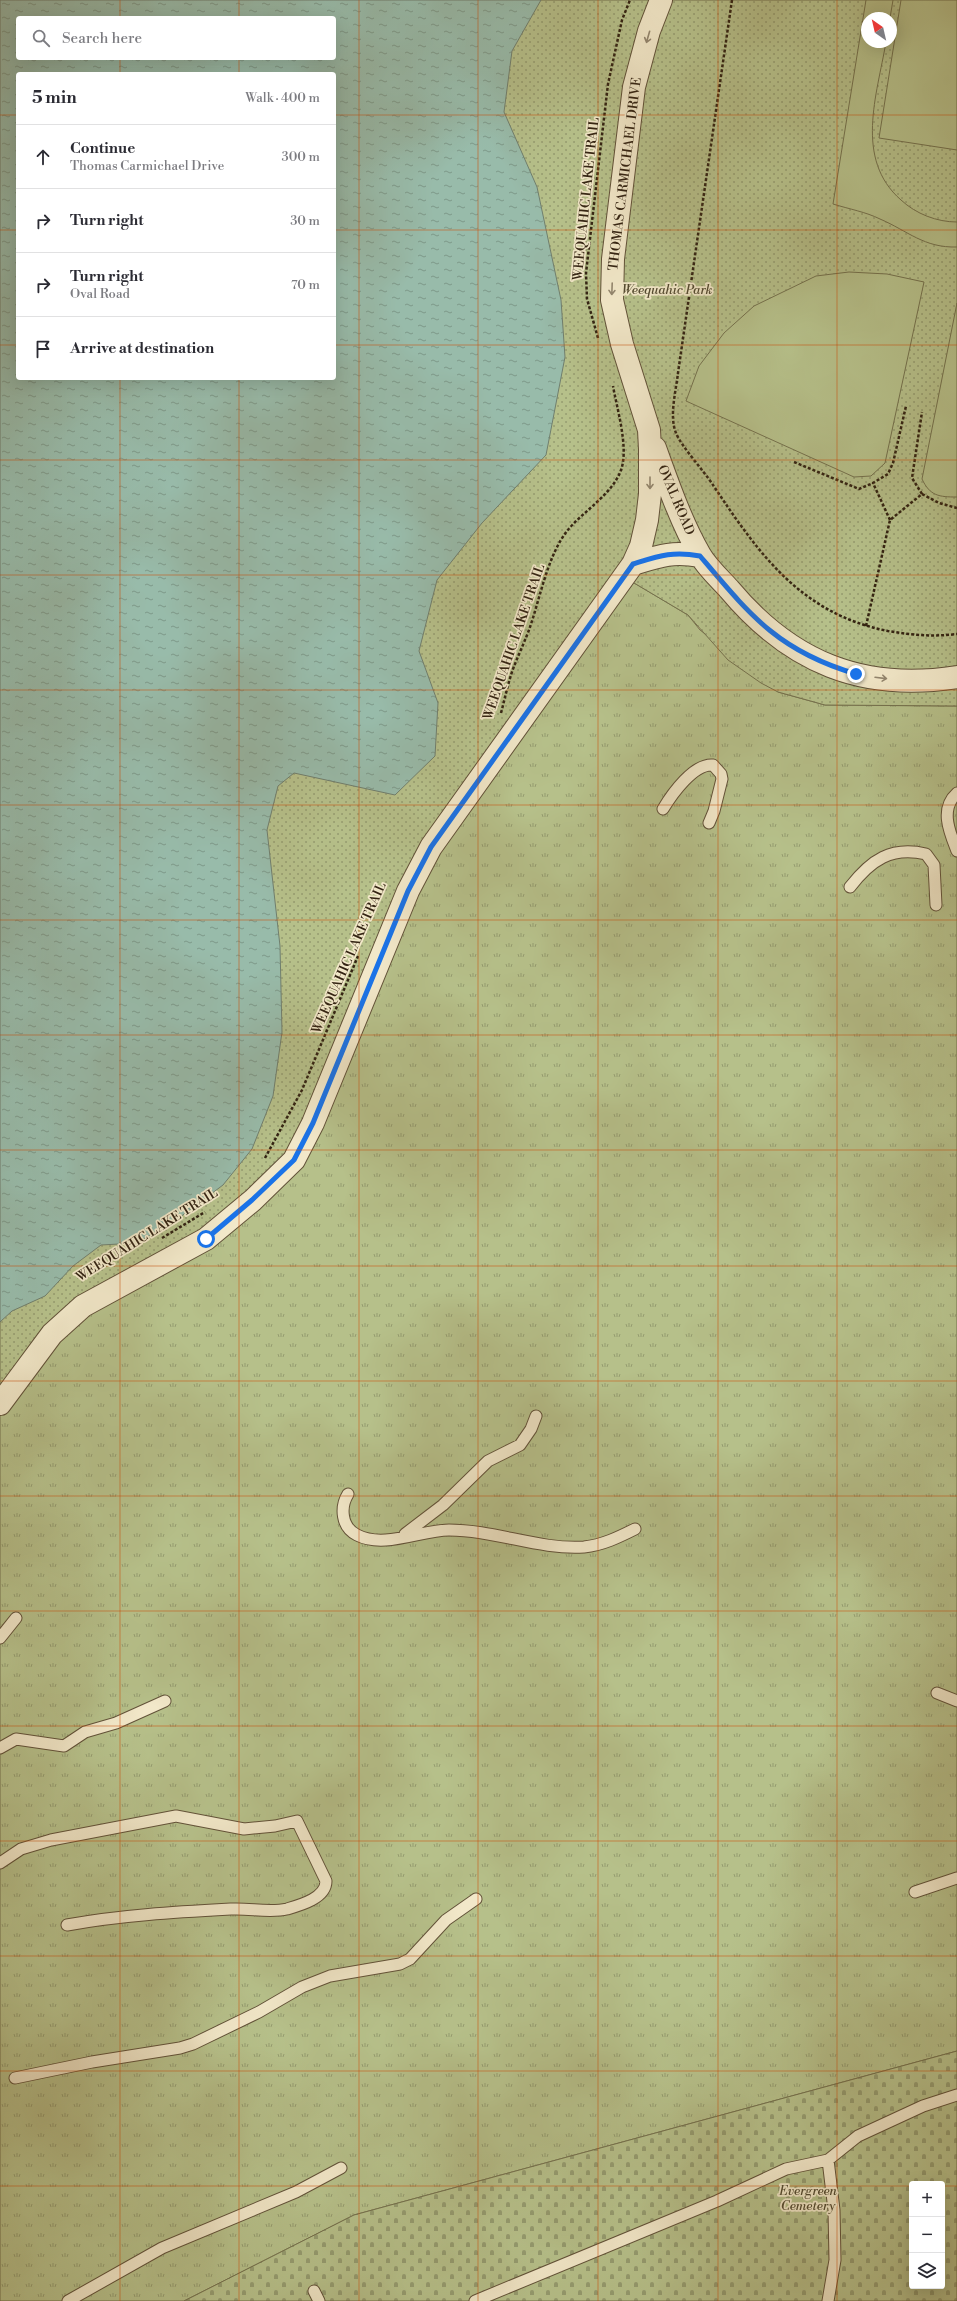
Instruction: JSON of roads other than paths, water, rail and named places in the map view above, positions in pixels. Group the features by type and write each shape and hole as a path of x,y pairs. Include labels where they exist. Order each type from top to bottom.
{"street":[{"name":"THOMAS CARMICHAEL DRIVE","path":"0,1404 52,1334 83,1306 206,1239 252,1200 294,1160 313,1123 408,891 431,847 633,564 641,546 648,513 650,487 649,430 622,344 612,300 613,259 634,87 649,31 661,0"},
{"name":"OVAL ROAD","path":"649,430 674,499 700,556 746,610 770,632 826,665 856,674 893,679 922,680 957,677"},
{"path":"633,564 667,553 680,552 700,556"}],"lane":[{"path":"663,809 674,791 700,766 713,765 721,774 722,779 714,811 709,823"},
{"path":"957,793 949,806 947,819 948,830 957,851"},
{"path":"850,887 871,863 884,856 912,851 926,854 934,865 936,904"},
{"path":"401,1536 425,1520 488,1461 520,1445 531,1429 536,1416"},
{"path":"348,1494 342,1506 342,1515 350,1530 357,1536 377,1540 451,1530 557,1546 582,1547 605,1542 636,1529"},
{"path":"0,1638 16,1618"},
{"path":"937,1693 957,1701"},
{"path":"0,1748 16,1740 64,1746 85,1732 116,1723 165,1700"},
{"path":"0,1863 21,1850 51,1840 176,1816 244,1829 275,1826 297,1821 326,1881 326,1888 321,1893 286,1909 271,1910 248,1908 165,1913 67,1925"},
{"path":"914,1892 957,1878"},
{"path":"15,2078 92,2062 180,2048 193,2044 259,2012 302,1987 330,1976 400,1964 410,1959 446,1920 476,1899"},
{"path":"475,2301 717,2201 786,2169 828,2160 858,2136 923,2106 957,2095"},
{"path":"828,2160 834,2210 835,2260 828,2301"},
{"path":"68,2301 162,2248 296,2192 341,2168"}],"water":[{"path":"0,0 541,0 512,51 504,112 537,187 561,300 565,357 546,455 482,523 437,580 419,651 438,703 435,756 395,795 294,773 278,786 267,830 280,946 282,1032 273,1096 252,1149 223,1185 183,1215 137,1243 101,1245 73,1266 45,1296 12,1311 0,1322"}],"park label":[{"name":"Weequahic Park","path":"667,290"},
{"name":"Evergreen Cemetery","path":"808,2198"}]}
